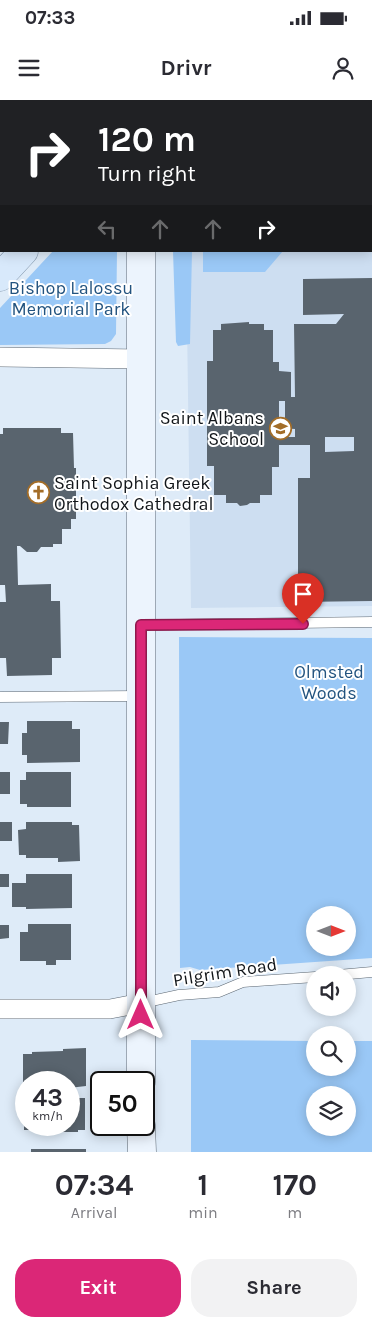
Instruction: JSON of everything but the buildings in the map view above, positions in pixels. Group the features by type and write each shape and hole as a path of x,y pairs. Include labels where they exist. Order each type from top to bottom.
{"main road":[{"path":"0,277 23,252"},
{"path":"141,252 141,1071"},
{"path":"142,1136 142,1152"}],"street":[{"path":"0,357 141,359"},
{"path":"0,1009 110,1009 141,1003"}],"lane":[{"path":"141,625 269,625 372,622"},
{"path":"0,698 141,696"},
{"path":"356,973 372,972"},
{"name":"Pilgrim Road","path":"141,1003 179,995 219,992 243,982 306,978"}],"shaded area":[{"name":"Saint Albans School","path":"186,252 372,252 372,606 191,608"}],"green space":[{"name":"Bishop Lalossu Memorial Park","path":"52,252 117,252 116,334 111,341 105,344 0,345 0,308"},
{"path":"173,252 192,252 190,344 178,346 176,342"},
{"path":"203,252 282,252 265,272 203,272"},
{"name":"Olmsted Woods","path":"179,637 372,638 372,958 200,970 190,967 180,968"},
{"path":"191,1040 306,1041 306,1076 356,1076 356,1041 372,1041 372,1152 191,1152"}],"place":[{"name":"Saint Albans School","path":"280,428"},
{"name":"Saint Sophia Greek Orthodox Cathedral","path":"38,493"}],"route":[{"path":"141,1015 141,625 303,624"}]}
